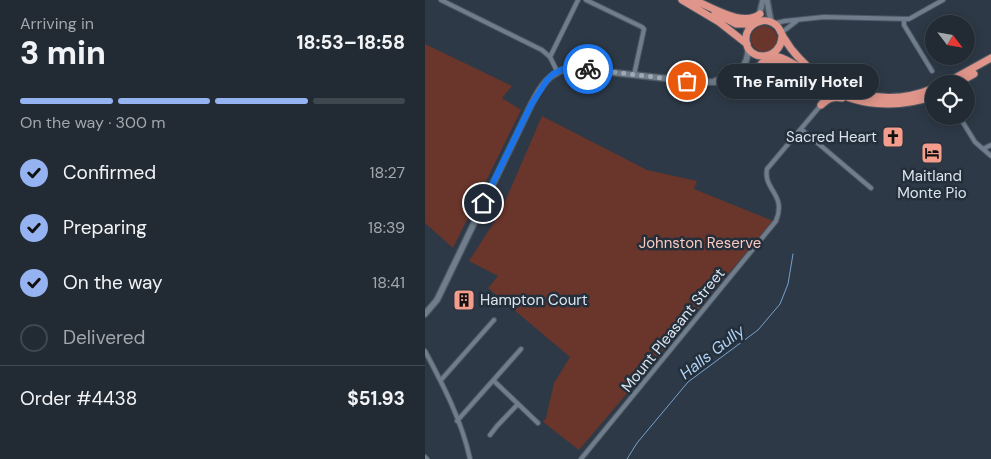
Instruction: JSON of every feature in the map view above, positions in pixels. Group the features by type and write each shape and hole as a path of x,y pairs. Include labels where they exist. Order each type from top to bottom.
{"highway":[{"path":"682,0 719,22 748,46 751,51 760,56 770,55 787,60 824,86 855,100"},
{"path":"693,0 736,17 749,19 760,14"},
{"path":"693,0 736,24 754,23 763,20 773,23 797,55 817,74 849,91 875,97 890,98 905,97 925,91"},
{"path":"748,46 746,35 754,23"},
{"path":"770,55 780,47 782,35"},
{"path":"960,75 991,58"},
{"path":"762,63 767,61 775,62 795,69 816,80"},
{"path":"972,75 991,63"},
{"path":"821,105 829,98 835,96 876,104 898,104 925,98"}],"main road":[{"path":"713,82 733,74 744,66 749,55 748,46"},
{"path":"425,314 437,300 531,105 547,80 557,71 572,68 698,82 725,82 739,79 770,55"}],"street":[{"path":"441,0 542,50 550,57 557,71"},
{"path":"550,57 578,0"},
{"path":"587,0 643,27 634,75"},
{"path":"754,23 760,14 763,0"},
{"path":"767,0 773,23 829,17 904,20 912,18 943,0"},
{"path":"782,35 798,20"},
{"path":"904,20 904,25 933,71"},
{"path":"821,105 824,86"},
{"name":"Mount Pleasant Street","path":"581,459 776,221 779,202 766,178 767,170 821,105"},
{"path":"965,125 975,142 991,156"},
{"path":"801,129 871,188"},
{"path":"983,150 991,145"},
{"path":"441,380 494,320"},
{"path":"457,421 521,348"},
{"path":"425,351 441,380 468,447 470,459"},
{"path":"494,381 538,424"},
{"path":"490,435 518,404"}],"green space":[{"path":"764,26 773,30 777,39 773,48 764,52 755,48 751,39 755,30"},
{"path":"425,44 512,86 502,98 521,110 453,248 425,223"},
{"name":"Johnston Reserve","path":"542,116 647,170 697,181 694,189 773,221 579,450 543,422 546,418 554,383 570,357 488,288 498,276 469,261 500,213"}],"waterway":[{"name":"Halls Gully","path":"627,459 637,443 688,382 758,330 780,304 788,284 793,254"}],"way so far":[{"path":"588,69 687,81"}],"place":[{"name":"The Family Hotel","path":"687,81"},
{"name":"Sacred Heart","path":"893,137"},
{"name":"Maitland Monte Pio","path":"932,153"},
{"name":"Hampton Court","path":"464,300"}],"route":[{"path":"483,203 531,105 547,80 557,71 563,69 588,69"}]}
